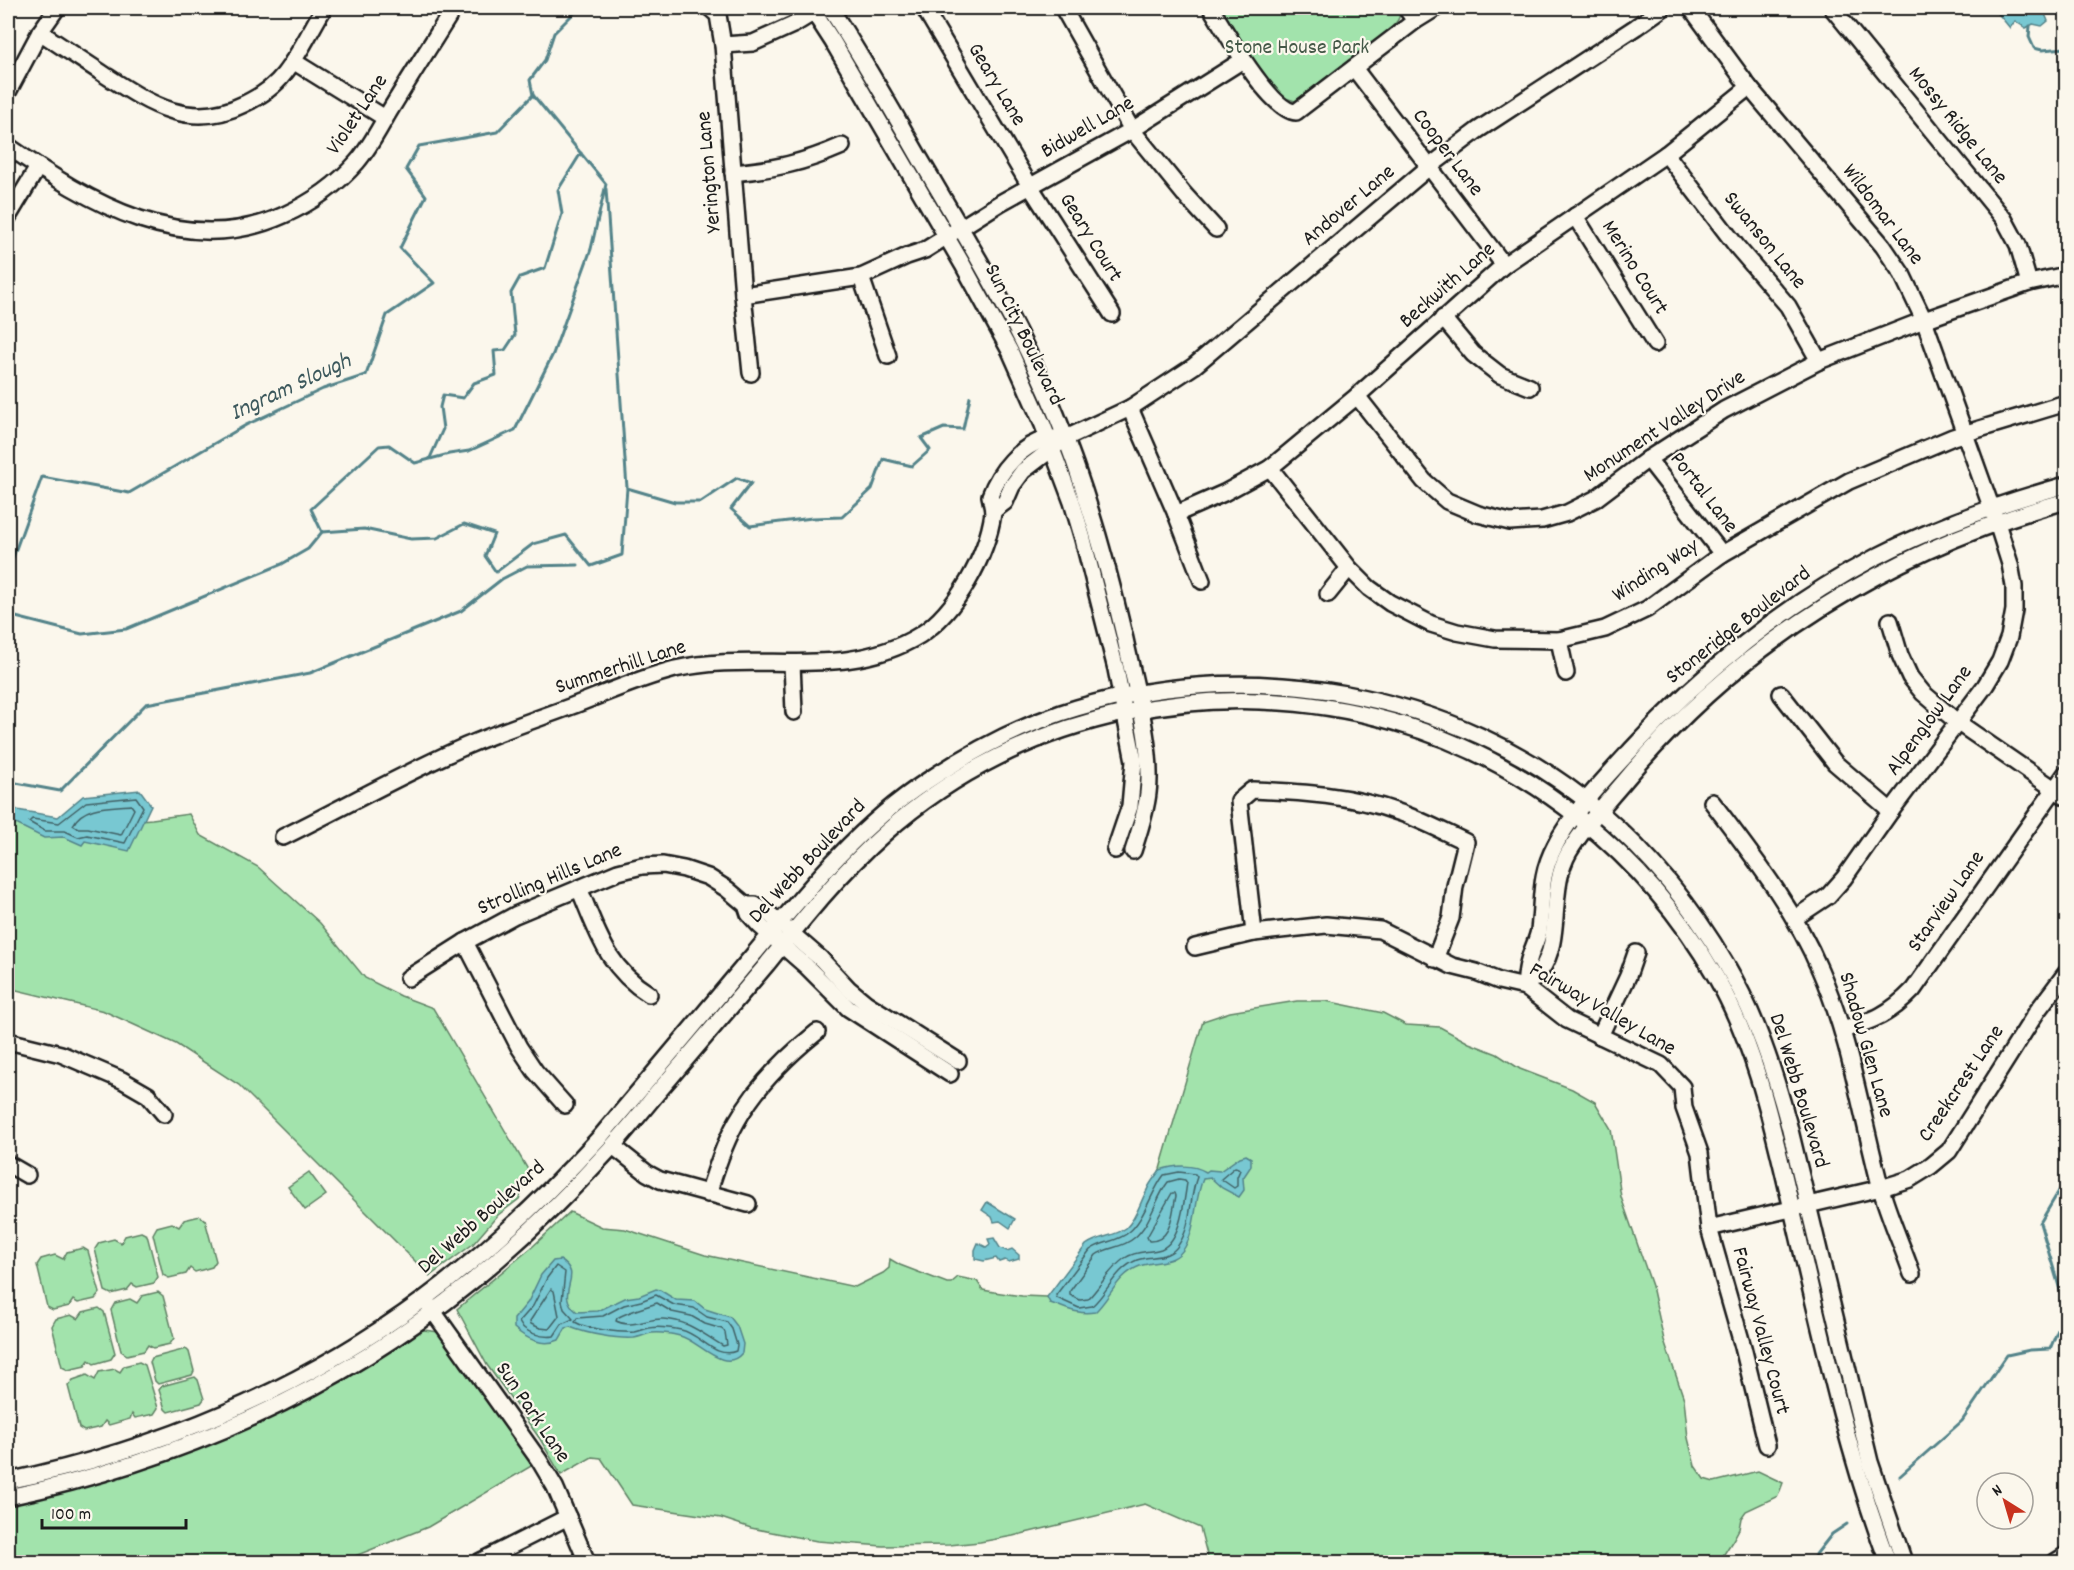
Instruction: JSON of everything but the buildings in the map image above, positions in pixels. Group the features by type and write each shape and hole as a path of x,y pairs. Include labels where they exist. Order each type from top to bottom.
{"street":[{"path":"8,92 40,32 57,8"},
{"path":"40,32 144,101 187,114 218,114 252,100 283,75 324,8"},
{"name":"Violet Lane","path":"8,146 38,167 115,210 138,220 170,228 208,232 234,231 269,222 322,195 358,162 454,8"},
{"name":"Yerington Lane","path":"710,8 718,15 723,45 751,373"},
{"name":"Sun City Boulevard","path":"830,8 954,233 1010,351 1050,444 1083,539 1131,703"},
{"name":"Geary Lane","path":"924,8 1030,186"},
{"path":"1063,8 1132,130 1216,229"},
{"path":"1210,8 1243,60 1279,105 1289,112 1296,112 1415,21 1436,8"},
{"path":"1406,8 1415,21"},
{"name":"Andover Lane","path":"1066,438 1130,408 1194,366 1430,167 1478,130 1663,8"},
{"name":"Wildomar Lane","path":"1691,8 1749,87 1883,246 1902,274 1924,320 1994,516"},
{"name":"Mossy Ridge Lane","path":"1832,8 2004,219 2018,245 2029,283"},
{"path":"723,45 753,43 792,25 817,9"},
{"name":"Sun City Boulevard","path":"817,9 1024,344 1066,438 1099,535 1131,703"},
{"name":"Bidwell Lane","path":"743,295 861,277 925,250 1030,186 1132,130 1243,60"},
{"path":"293,61 385,118"},
{"name":"Cooper Lane","path":"1353,68 1504,266"},
{"name":"Beckwith Lane","path":"1176,514 1224,494 1270,468 1357,396 1504,266 1666,154 1749,87"},
{"path":"733,173 788,166 842,146"},
{"name":"Swanson Lane","path":"1666,154 1738,248 1788,306 1819,362"},
{"path":"8,216 38,167"},
{"name":"Geary Court","path":"1030,186 1112,314"},
{"name":"Merino Court","path":"1575,216 1655,344"},
{"name":"Monument Valley Drive","path":"1357,396 1424,480 1448,501 1478,514 1510,522 1542,520 1568,513 1595,499 1648,459 1724,410 1819,362 1924,320 2029,283 2067,275"},
{"path":"861,277 888,356"},
{"path":"1443,318 1473,354 1500,375 1530,387"},
{"name":"Winding Way","path":"1270,468 1348,568 1383,598 1431,624 1457,632 1495,639 1559,640 1605,629 1647,609 1722,554 1849,481 1964,433 2067,403"},
{"path":"1130,408 1202,581"},
{"name":"Summerhill Lane","path":"283,837 466,746 635,682 676,669 713,664 862,659 891,651 921,634 944,615 961,593 975,567 987,536 993,511 1005,502 1012,486 1023,471 1050,444 1066,438"},
{"name":"Portal Lane","path":"1648,459 1722,554"},
{"name":"Stoneridge Boulevard","path":"1525,987 1542,969 1548,955 1553,933 1556,888 1560,870 1568,853 1647,755 1709,693 1776,639 1838,598 1883,572 1962,535 1994,516 2067,485"},
{"name":"Stoneridge Boulevard","path":"1525,987 1528,964 1539,930 1541,885 1546,865 1555,845 1606,776 1667,712 1732,654 1801,603 1875,558 1914,539 1994,516 2067,501"},
{"name":"Alpenglow Lane","path":"1795,918 1828,896 1844,878 1985,686 2000,661 2009,637 2014,610 2014,586 2010,564 1994,516"},
{"path":"1328,594 1348,568"},
{"path":"1890,621 1900,655 1910,677 1923,693 1957,722 2061,793"},
{"path":"1559,640 1566,673"},
{"path":"792,663 794,712"},
{"name":"Del Webb Boulevard","path":"8,1481 122,1452 217,1416 276,1388 429,1305 511,1248 613,1146 843,874 868,848 911,811 955,781 1042,737 1131,703 1204,685 1255,684 1313,688 1366,698 1426,716 1482,738 1536,767 1587,801 1633,843 1673,886 1700,923 1733,976 1750,1009 1774,1071 1852,1455 1888,1563"},
{"path":"1781,694 1835,762 1891,811"},
{"name":"Del Webb Boulevard","path":"8,1497 127,1466 223,1431 318,1385 367,1356 429,1305 567,1172 601,1136 831,863 858,836 923,783 974,752 1035,723 1090,704 1255,700 1311,705 1365,714 1423,731 1477,753 1527,780 1589,825 1622,854 1661,897 1716,976 1743,1033 1760,1077 1800,1206 1870,1461 1904,1563"},
{"path":"1115,850 1131,806 1134,761 1131,703"},
{"path":"1131,703 1149,759 1146,809 1133,851"},
{"name":"Starview Lane","path":"1843,1030 1883,1016 1913,990 2061,793 2067,773"},
{"path":"1254,933 1239,801 1252,790 1314,793 1358,800 1400,812 1466,842 1455,885 1451,918 1435,958"},
{"name":"Shadow Glen Lane","path":"1712,802 1795,918 1821,970 1843,1030 1881,1188 1912,1274"},
{"name":"Strolling Hills Lane","path":"408,978 465,942 515,915 618,872 642,866 684,869 708,877 727,889 746,905 748,914 775,929 787,939 815,974 848,1008 954,1067"},
{"path":"579,888 604,947 616,967 633,984 649,994"},
{"name":"Fairway Valley Lane","path":"1195,947 1254,933 1326,925 1380,930 1435,958 1499,981 1525,987 1567,1020 1661,1065 1682,1087 1684,1108 1700,1153 1709,1228"},
{"path":"465,942 519,1047 535,1071 565,1105"},
{"path":"1600,1036 1628,976 1636,953"},
{"name":"Creekcrest Lane","path":"1709,1228 1881,1188 1910,1179 1931,1166 1949,1151 2038,1010 2067,973"},
{"path":"708,1194 723,1150 737,1120 756,1093 791,1053 818,1032"},
{"path":"8,1041 61,1054 111,1076 148,1095 164,1114"},
{"path":"613,1146 647,1173 660,1180 748,1204"},
{"path":"8,1164 27,1175"},
{"name":"Fairway Valley Court","path":"1709,1228 1743,1347 1767,1445"},
{"name":"Sun Park Lane","path":"429,1305 527,1440 555,1487 587,1563"},
{"path":"479,1563 568,1517"},
{"path":"2055,1563 2067,1555"}],"green space":[{"name":"Stone House Park","path":"1221,8 1398,8 1400,15 1398,21 1388,31 1295,101 1282,97 1250,54"},
{"path":"8,812 55,827 189,814 200,835 258,867 320,923 365,978 401,996 433,1008 530,1173 519,1199 498,1215 473,1244 430,1276 239,1085 176,1044 104,1011 8,988"},
{"path":"1297,1001 1326,1001 1383,1013 1406,1025 1440,1027 1469,1043 1497,1054 1520,1069 1572,1089 1595,1102 1611,1129 1621,1197 1652,1286 1664,1340 1684,1399 1688,1438 1695,1466 1704,1479 1714,1482 1758,1471 1783,1483 1778,1496 1746,1511 1741,1518 1739,1529 1719,1562 1209,1562 1200,1528 1145,1504 980,1542 883,1546 817,1541 751,1528 721,1518 632,1505 601,1458 592,1457 561,1475 540,1439 487,1365 457,1309 531,1248 570,1212 602,1227 625,1229 705,1255 855,1287 883,1273 889,1268 890,1259 947,1283 951,1283 958,1277 977,1281 983,1290 1047,1297 1136,1236 1160,1169 1203,1021 1230,1012"},
{"path":"309,1172 326,1195 305,1210 288,1187"},
{"path":"200,1216 205,1220 216,1261 212,1267 195,1272 190,1268 186,1274 169,1278 163,1275 153,1234 157,1227 172,1223 179,1227 184,1220"},
{"path":"141,1232 147,1235 158,1277 154,1283 137,1287 132,1284 127,1290 111,1294 105,1291 95,1249 99,1243 114,1239 121,1243 125,1236"},
{"path":"83,1248 88,1251 100,1293 95,1299 78,1303 73,1300 69,1306 53,1310 47,1307 37,1265 41,1259 55,1255 63,1259 67,1252"},
{"path":"158,1292 163,1296 174,1338 170,1344 153,1348 148,1345 144,1351 127,1355 121,1351 111,1310 115,1303 130,1299 137,1303 142,1296"},
{"path":"99,1308 104,1312 115,1353 111,1359 94,1364 89,1360 85,1366 68,1370 62,1367 52,1326 56,1319 71,1315 78,1319 83,1312"},
{"path":"416,1329 439,1332 533,1465 428,1527 340,1562 8,1562 8,1502 139,1467"},
{"path":"186,1349 194,1371 192,1375 158,1384 150,1362 152,1358"},
{"path":"139,1362 145,1365 158,1408 154,1414 135,1418 132,1414 130,1419 109,1425 105,1421 101,1427 84,1431 79,1428 68,1386 73,1380 87,1375 95,1380 99,1372 115,1369 120,1372 124,1366"},
{"path":"195,1377 204,1399 201,1403 168,1412 159,1390 162,1386"}],"water":[{"path":"1997,8 2053,8 2053,13 2045,14 2048,21 2042,26 2033,24 2026,28 2015,21 2010,28 1996,11"},
{"path":"140,790 151,805 129,851 85,841 82,845 64,837 44,838 8,820 8,799 17,810 58,817 83,796"},
{"path":"1246,1155 1251,1158 1251,1166 1243,1178 1244,1190 1239,1197 1222,1188 1211,1178 1203,1179 1189,1239 1176,1257 1132,1270 1120,1280 1095,1312 1077,1312 1050,1303 1047,1297 1086,1245 1121,1231 1130,1224 1150,1184 1160,1170 1184,1166 1206,1172 1220,1171"},
{"path":"987,1202 1015,1219 1010,1228 1000,1221 994,1222 992,1217 982,1210"},
{"path":"994,1238 1000,1248 1007,1251 1012,1249 1019,1255 1019,1259 999,1262 996,1258 984,1261 975,1259 978,1243 986,1247 990,1244 988,1239"},
{"path":"560,1260 571,1272 568,1297 570,1304 577,1312 598,1311 625,1298 639,1296 656,1289 676,1300 695,1301 705,1309 730,1317 737,1326 743,1344 742,1353 735,1359 719,1358 687,1339 663,1333 619,1338 570,1327 566,1328 559,1340 553,1342 541,1342 524,1336 514,1328 514,1319 528,1302 541,1275 553,1261"}],"waterway":[{"name":"Ingram Slough","path":"8,571 42,477 129,493 246,425 323,389 366,375 387,315 434,283 400,248 426,196 406,169 419,146 497,132 533,95 530,80 545,60 554,33 579,8"},
{"name":"Ingram Slough","path":"2030,26 2029,37 2034,48 2042,50 2066,48"},
{"path":"322,532 311,509 379,446 389,445 415,463 469,451 515,430 553,354 591,249 606,184 533,95"},
{"path":"430,458 443,429 440,407 443,395 463,398 474,383 496,375 494,351 505,350 515,335 511,293 520,277 545,268 562,214 558,190 581,153"},
{"path":"606,189 627,488"},
{"path":"8,615 82,634 126,629 282,564 308,549 322,532 364,529 411,539 437,538 464,524 494,534 485,556 496,572 533,544 566,535 591,566 622,555 627,488 675,502 701,502 737,478 751,483 731,509 750,526 812,518 842,517 872,489 883,459 912,466 930,450 921,438 944,428 963,429 970,397"},
{"path":"8,786 16,783 60,791 146,704 310,673 461,611 502,579 527,566 578,565"},
{"path":"1900,1476 1962,1421 2007,1355 2050,1349 2066,1310 2040,1223 2066,1179"},
{"path":"1810,1562 1832,1534 1847,1524"}]}
